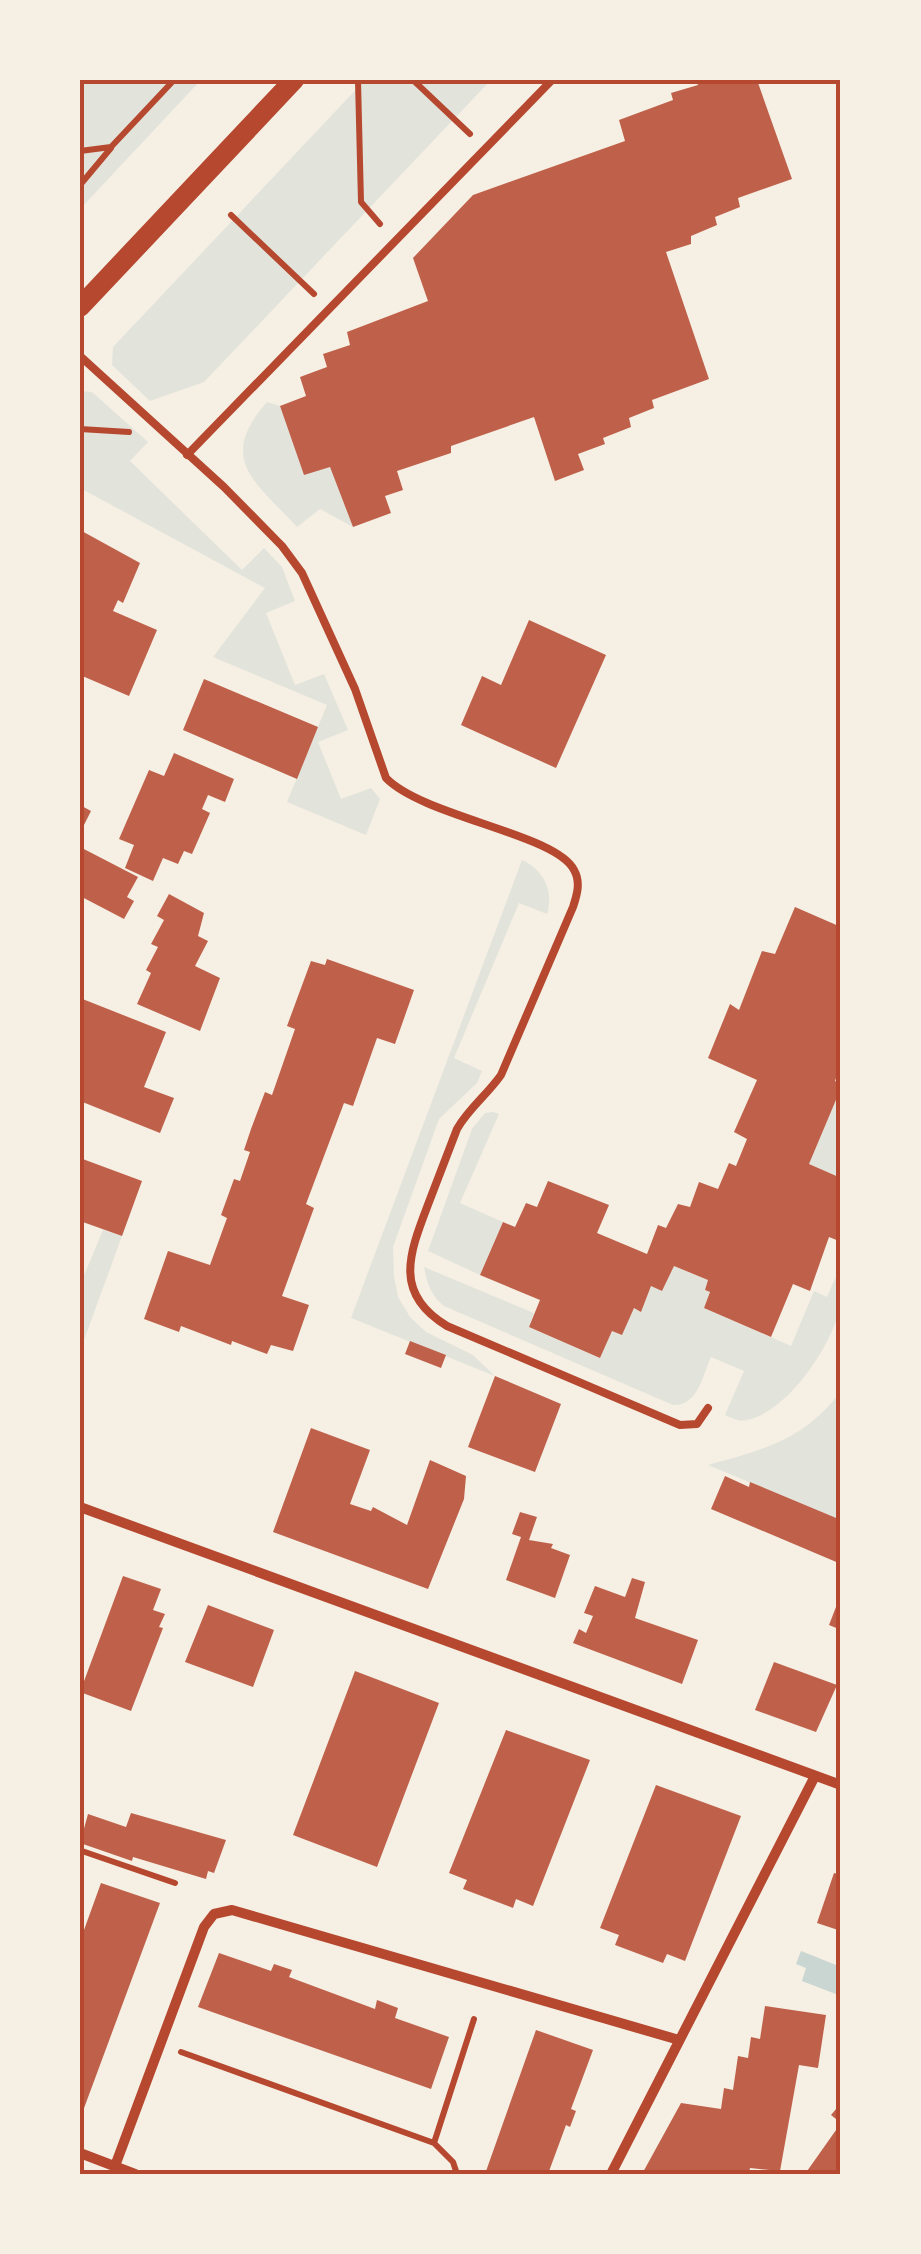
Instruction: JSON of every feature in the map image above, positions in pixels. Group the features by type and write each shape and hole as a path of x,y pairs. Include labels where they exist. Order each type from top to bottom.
{"main road":[{"path":"80,306 294,80"}],"street":[{"path":"80,1507 841,1786"},
{"path":"610,2174 816,1776"},
{"path":"115,2166 204,1927 214,1914 232,1910 679,2040"},
{"path":"80,2153 134,2174"}],"lane":[{"path":"187,454 552,80"},
{"path":"80,356 270,534 302,572 355,689 386,778 396,788 485,827 546,846 563,856 576,871 579,889 573,908 500,1075 457,1128 412,1248 410,1276 420,1304 447,1326 680,1425 697,1424 708,1408"}],"path":[{"path":"80,185 174,80"},
{"path":"412,80 484,147"},
{"path":"358,81 361,202 394,240"},
{"path":"80,151 111,147"},
{"path":"231,215 330,308"},
{"path":"82,1851 175,1882"},
{"path":"434,2143 474,2019"},
{"path":"180,2051 434,2143 453,2162 457,2174"}],"shaded area":[{"path":"80,80 201,80 80,209"},
{"path":"365,80 491,80 204,382 150,401 112,365 113,347"},
{"path":"80,391 92,392 148,442 130,461 242,570 264,548 282,567 295,601 266,613 295,685 324,674 348,730 318,742 341,799 371,788 380,799 366,835 287,802 327,705 213,657 265,588 80,488"},
{"path":"267,402 280,406 304,474 330,467 353,527 320,509 297,527 256,483 243,455 244,440"},
{"path":"522,860 536,869 545,882 549,897 547,914 519,903 454,1058 482,1071 477,1083 439,1119 393,1247 398,1297 410,1317 426,1332 473,1355 495,1376 351,1318"},
{"path":"841,1088 841,1178 809,1164"},
{"path":"485,1113 499,1114 460,1203 503,1222 480,1275 428,1251 472,1129"},
{"path":"103,1230 122,1236 80,1351 80,1285"},
{"path":"841,1265 841,1304 819,1356 778,1404 744,1420 725,1415 744,1371 711,1357 694,1396 673,1405 444,1306 430,1289 424,1267 534,1313 529,1327 600,1358 612,1331 622,1334 634,1308 641,1311 651,1286 662,1291 674,1266 708,1280 705,1290 710,1292 704,1308 791,1346 814,1291 827,1297"},
{"path":"841,1391 841,1520 708,1465 798,1432"},
{"path":"801,1951 841,1967 841,1996 802,1981 806,1968 796,1964"}],"building":[{"path":"696,80 757,80 792,179 738,198 740,207 715,217 717,225 691,236 691,244 666,252 709,379 652,400 654,408 629,418 631,427 603,438 605,444 578,454 584,470 555,481 534,417 451,446 451,453 397,471 403,490 385,496 391,513 353,527 330,467 304,475 280,406 306,396 300,377 327,367 323,354 350,345 347,332 428,301 413,258 473,195 625,141 619,120 673,100 671,93 698,85"},
{"path":"80,530 140,563 123,603 118,600 113,611 157,630 129,696 80,675"},
{"path":"529,620 606,655 556,768 461,725 482,676 501,685"},
{"path":"204,679 318,727 297,779 183,730"},
{"path":"174,753 234,779 225,802 208,795 202,809 210,813 192,854 184,851 178,864 163,858 153,881 125,868 134,845 119,839 149,770 164,776"},
{"path":"80,805 91,811 80,833"},
{"path":"80,847 138,877 127,897 134,901 124,919 80,896"},
{"path":"169,894 204,913 198,936 208,941 195,966 220,978 200,1031 137,1004 151,973 146,970 158,947 151,944 164,920 157,916"},
{"path":"795,907 841,927 841,1065 835,1081 841,1088 809,1164 841,1178 841,1236 839,1241 829,1237 810,1291 793,1284 771,1337 704,1308 710,1292 705,1290 708,1280 674,1266 662,1291 651,1286 641,1312 634,1308 622,1335 612,1331 600,1358 529,1327 540,1300 480,1275 503,1222 515,1227 526,1203 537,1207 548,1181 609,1205 597,1233 647,1254 658,1225 666,1228 678,1204 690,1207 699,1182 718,1189 729,1163 736,1166 747,1139 734,1132 757,1080 708,1058 730,1004 739,1010 762,951 775,954"},
{"path":"327,959 414,990 395,1044 377,1038 353,1106 344,1103 306,1204 314,1208 282,1296 309,1305 293,1351 271,1345 267,1354 181,1326 179,1332 144,1319 168,1251 210,1265 227,1218 221,1215 234,1179 240,1181 250,1152 244,1150 251,1129 265,1092 272,1095 295,1029 287,1026 311,961 325,965"},
{"path":"80,998 166,1032 144,1087 174,1098 160,1133 80,1101"},
{"path":"80,1158 142,1181 122,1236 80,1221"},
{"path":"410,1341 446,1355 441,1368 405,1354"},
{"path":"495,1376 561,1404 535,1472 468,1447"},
{"path":"311,1428 370,1450 350,1504 371,1511 373,1507 407,1525 430,1460 466,1476 464,1499 428,1589 273,1532"},
{"path":"725,1476 749,1487 750,1482 841,1520 841,1564 711,1509"},
{"path":"520,1512 537,1517 529,1540 553,1544 551,1548 570,1555 555,1598 506,1580 521,1537 512,1534"},
{"path":"123,1576 161,1589 153,1610 165,1614 131,1711 80,1692"},
{"path":"632,1578 645,1582 635,1618 698,1640 682,1684 573,1643 579,1629 586,1633 593,1616 584,1613 595,1586 625,1597"},
{"path":"841,1594 841,1630 829,1625"},
{"path":"208,1605 274,1630 253,1687 185,1662"},
{"path":"774,1662 837,1685 816,1732 755,1710"},
{"path":"355,1671 439,1703 377,1867 293,1835"},
{"path":"506,1730 590,1760 533,1906 516,1899 513,1908 463,1889 467,1880 449,1873"},
{"path":"656,1785 741,1816 685,1961 667,1954 663,1963 615,1945 619,1935 600,1928"},
{"path":"131,1813 226,1840 214,1873 208,1871 206,1879 133,1857 132,1861 80,1843 88,1814 126,1827"},
{"path":"834,1873 841,1875 841,1931 817,1923"},
{"path":"101,1883 160,1903 80,2119 80,1941"},
{"path":"219,1953 271,1971 274,1964 292,1970 289,1977 375,2009 377,2000 398,2008 395,2018 449,2037 431,2089 198,2007"},
{"path":"765,2006 826,2015 818,2068 799,2065 780,2171 750,2168 749,2174 642,2174 681,2103 721,2109 724,2088 733,2090 738,2056 748,2058 751,2037 760,2039"},
{"path":"536,2030 593,2050 571,2109 576,2111 570,2127 566,2125 548,2174 485,2174"},
{"path":"841,2103 841,2123 831,2115"},
{"path":"841,2123 841,2174 805,2174"}]}
